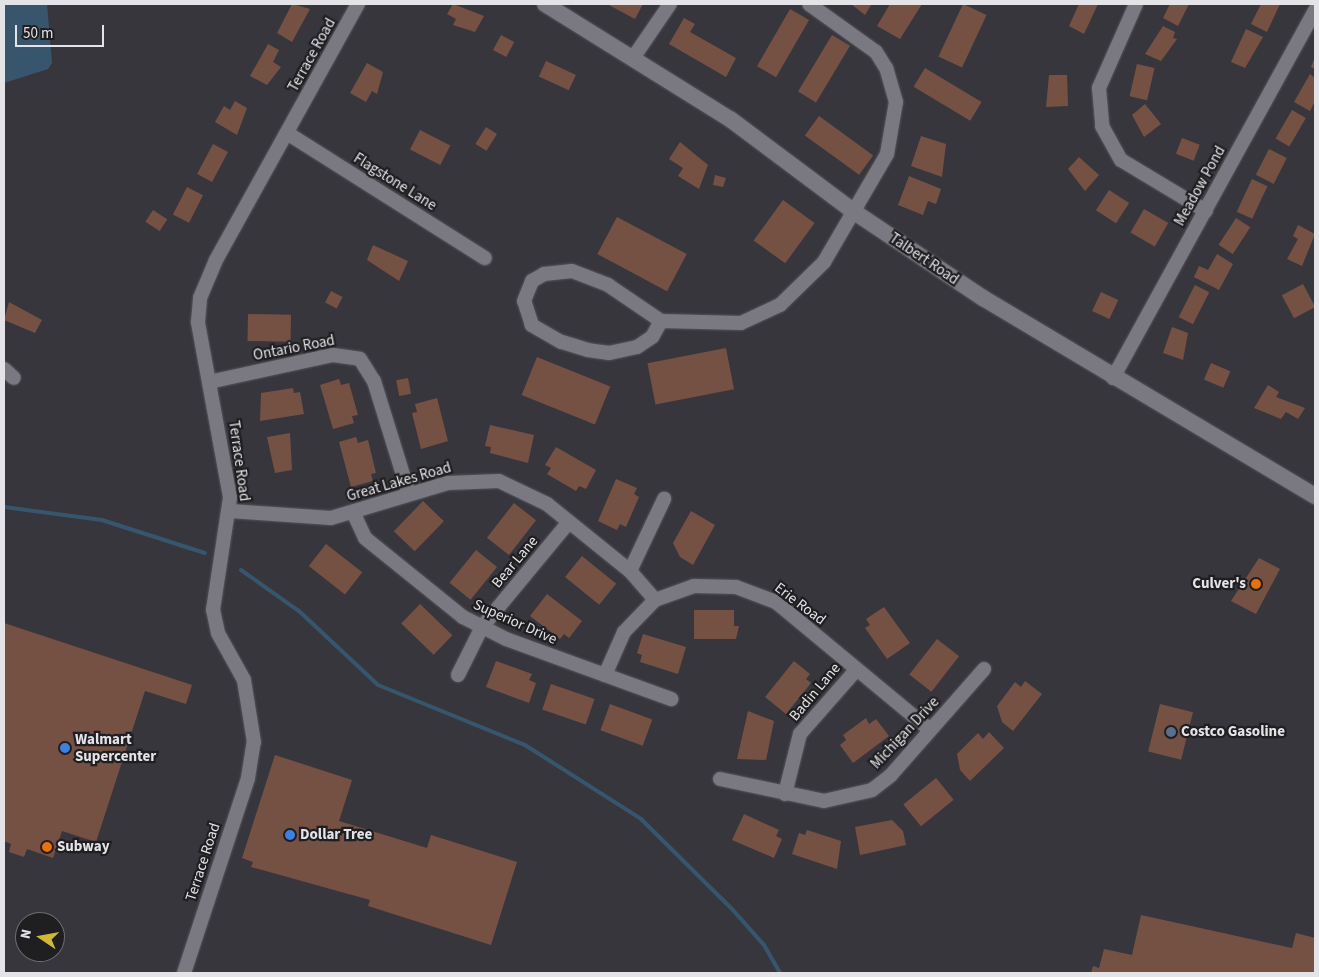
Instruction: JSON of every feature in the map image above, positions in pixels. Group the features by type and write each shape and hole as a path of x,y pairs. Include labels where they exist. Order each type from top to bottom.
{"street":[{"name":"Terrace Road","path":"184,973 248,778 254,742 244,680 218,633 212,610 230,511 228,479 198,322 200,298 216,260 358,4"},
{"name":"Talbert Road","path":"545,4 730,119 853,211 1114,378 1315,496"},
{"path":"633,58 670,4"},
{"path":"661,321 652,337 637,347 610,353 588,350 561,342 532,325 524,301 532,281 544,274 572,271 608,286 661,321 741,323 780,305 824,262 887,154 896,102 886,68 876,52 809,4"},
{"path":"1136,4 1099,88 1102,126 1121,160 1206,210"},
{"name":"Meadow Pond","path":"1114,378 1315,10"},
{"name":"Flagstone Lane","path":"287,133 485,258"},
{"name":"Ontario Road","path":"210,382 333,355 360,359 374,380 409,494"},
{"name":"Great Lakes Road","path":"230,511 311,519 353,512 409,494 474,480 499,482 547,504 630,571 655,600"},
{"path":"630,571 664,499"},
{"name":"Superior Drive","path":"353,512 364,538 446,607 482,627 671,699"},
{"name":"Bear Lane","path":"458,674 482,627 568,522"},
{"name":"Erie Road","path":"655,600 714,584 754,592 776,602 930,730"},
{"path":"605,675 624,632 655,600"},
{"name":"Michigan Drive","path":"720,779 785,794 824,800 872,790 891,775 984,669"},
{"name":"Badin Lane","path":"785,794 800,734 856,670"}],"water":[{"path":"4,4 47,4 52,63 48,69 4,83"}],"building":[{"path":"292,4 310,9 292,42 277,33"},
{"path":"453,4 484,16 475,32 453,25 456,19 447,14"},
{"path":"607,4 643,4 635,19"},
{"path":"851,4 868,4 871,5 865,15"},
{"path":"890,4 922,4 900,39 877,26"},
{"path":"963,4 987,15 962,68 938,57"},
{"path":"1079,4 1098,4 1084,34 1069,26"},
{"path":"1170,4 1189,4 1178,26 1163,18"},
{"path":"1261,4 1280,4 1267,32 1251,24"},
{"path":"790,9 809,20 776,77 757,66"},
{"path":"684,18 695,24 690,32 736,58 726,77 669,44"},
{"path":"1163,26 1175,32 1173,38 1177,39 1161,61 1145,54"},
{"path":"1246,29 1263,37 1245,68 1231,62"},
{"path":"501,35 514,42 506,57 493,50"},
{"path":"832,35 850,46 816,102 798,92"},
{"path":"268,44 279,50 273,62 281,67 267,85 250,76"},
{"path":"1315,57 1315,69 1311,67"},
{"path":"546,61 576,75 569,90 539,76"},
{"path":"367,63 383,72 377,94 372,91 366,102 350,93"},
{"path":"1137,64 1155,68 1147,100 1130,96"},
{"path":"925,68 982,102 970,121 914,87"},
{"path":"1310,74 1315,78 1315,101 1310,111 1294,102"},
{"path":"1049,75 1067,75 1068,106 1046,107"},
{"path":"235,101 247,108 237,135 215,122 224,106 230,110"},
{"path":"1145,104 1161,124 1144,137 1132,115"},
{"path":"1292,110 1306,118 1289,147 1276,139"},
{"path":"819,116 873,155 859,175 805,135"},
{"path":"486,127 497,134 486,151 475,144"},
{"path":"420,130 450,145 440,165 410,150"},
{"path":"921,136 946,144 942,177 911,166"},
{"path":"1182,138 1200,145 1194,161 1176,154"},
{"path":"680,142 708,165 699,189 678,176 683,168 669,159"},
{"path":"213,144 228,152 212,182 197,174"},
{"path":"1269,149 1287,158 1274,184 1256,175"},
{"path":"1079,157 1099,175 1085,191 1068,169"},
{"path":"715,175 726,178 723,187 713,185"},
{"path":"909,176 941,189 936,204 928,201 923,215 898,205"},
{"path":"1252,179 1267,186 1252,219 1237,212"},
{"path":"187,187 203,195 189,223 173,215"},
{"path":"1109,190 1129,203 1116,223 1096,210"},
{"path":"783,200 815,223 785,263 754,240"},
{"path":"1144,209 1168,223 1155,246 1130,232"},
{"path":"153,210 167,219 160,231 145,222"},
{"path":"617,217 687,254 667,291 597,254"},
{"path":"1236,218 1250,227 1233,254 1219,245"},
{"path":"1298,225 1315,234 1302,266 1287,259 1298,239 1293,236"},
{"path":"373,245 408,261 399,281 367,260"},
{"path":"1217,254 1233,264 1219,290 1194,277 1199,266 1208,270"},
{"path":"1303,284 1315,307 1294,318 1282,295"},
{"path":"1195,285 1209,292 1193,324 1179,317"},
{"path":"331,291 343,297 337,308 325,303"},
{"path":"1101,292 1118,300 1109,319 1092,311"},
{"path":"9,302 42,320 35,333 4,320"},
{"path":"248,314 291,315 291,342 248,341"},
{"path":"1172,327 1188,333 1183,360 1163,353"},
{"path":"726,348 734,389 655,404 647,363"},
{"path":"537,357 610,387 595,425 522,395"},
{"path":"1211,363 1230,371 1223,388 1204,380"},
{"path":"408,378 411,394 399,396 396,380"},
{"path":"339,379 341,385 349,383 358,415 352,416 354,423 333,429 320,385"},
{"path":"1268,385 1279,392 1276,397 1305,408 1298,419 1286,412 1281,419 1254,408"},
{"path":"293,388 294,393 300,392 304,414 260,421 261,393"},
{"path":"437,398 448,441 421,449 412,413 417,412 415,404"},
{"path":"490,425 534,435 528,463 490,453 491,447 485,446"},
{"path":"290,433 292,470 275,473 267,437"},
{"path":"356,437 358,443 368,440 376,473 371,474 373,481 351,487 339,442"},
{"path":"556,447 596,470 586,489 579,486 576,491 547,474 551,468 545,465"},
{"path":"616,479 637,488 634,494 639,497 626,527 620,524 617,530 598,521"},
{"path":"423,501 444,521 415,551 394,531"},
{"path":"514,503 536,520 509,555 487,538"},
{"path":"691,511 715,525 693,565 680,557 673,543"},
{"path":"326,544 362,572 345,594 309,566"},
{"path":"476,550 497,567 471,600 450,583"},
{"path":"582,556 616,584 599,605 565,577"},
{"path":"1259,558 1280,569 1256,614 1231,601"},
{"path":"547,594 582,621 569,638 564,634 560,639 530,616"},
{"path":"420,604 452,635 434,655 401,623"},
{"path":"884,607 910,643 887,659 865,628 870,625 866,619"},
{"path":"694,610 734,610 734,626 739,626 736,639 694,639"},
{"name":"Walmart Supercenter","path":"4,623 192,685 186,704 145,691 96,842 62,831 53,858 27,849 24,857 9,852 11,844 4,841"},
{"path":"643,634 686,647 678,674 640,662 642,655 637,653"},
{"path":"937,639 959,656 931,692 909,674"},
{"path":"496,661 532,674 529,680 536,683 529,703 486,687"},
{"path":"794,661 810,674 806,679 811,683 786,714 765,697"},
{"path":"1025,681 1042,694 1013,731 1002,722 997,706 1015,682 1021,687"},
{"path":"551,684 594,699 586,725 542,710"},
{"path":"610,704 652,719 643,746 600,730"},
{"name":"Costco Gasoline","path":"1160,704 1193,712 1181,760 1148,752"},
{"path":"748,711 774,721 766,760 737,759"},
{"path":"866,718 869,724 876,719 889,736 853,763 840,745 846,740 843,735"},
{"path":"989,732 1004,748 970,781 960,770 957,754 978,733 983,739"},
{"path":"275,755 352,780 339,821 427,848 431,835 517,862 491,945 368,906 370,900 251,867 253,862 242,858"},
{"path":"936,778 954,800 921,826 903,804"},
{"path":"744,814 779,830 776,836 782,839 774,858 732,840"},
{"path":"892,820 903,831 906,845 860,855 855,827"},
{"path":"807,830 841,841 837,869 792,854 799,833 805,835"},
{"path":"1141,915 1292,948 1296,933 1315,938 1315,973 1091,973 1093,966 1099,968 1104,949 1132,955"}],"waterway":[{"path":"4,507 102,520 205,553"},
{"path":"241,570 299,611 378,685 525,745 641,819 732,909 764,945 780,973"}],"place":[{"name":"Culver's","path":"1256,584"},
{"name":"Costco Gasoline","path":"1171,732"},
{"name":"Walmart Supercenter","path":"65,748"},
{"name":"Dollar Tree","path":"290,835"},
{"name":"Subway","path":"47,847"}]}
